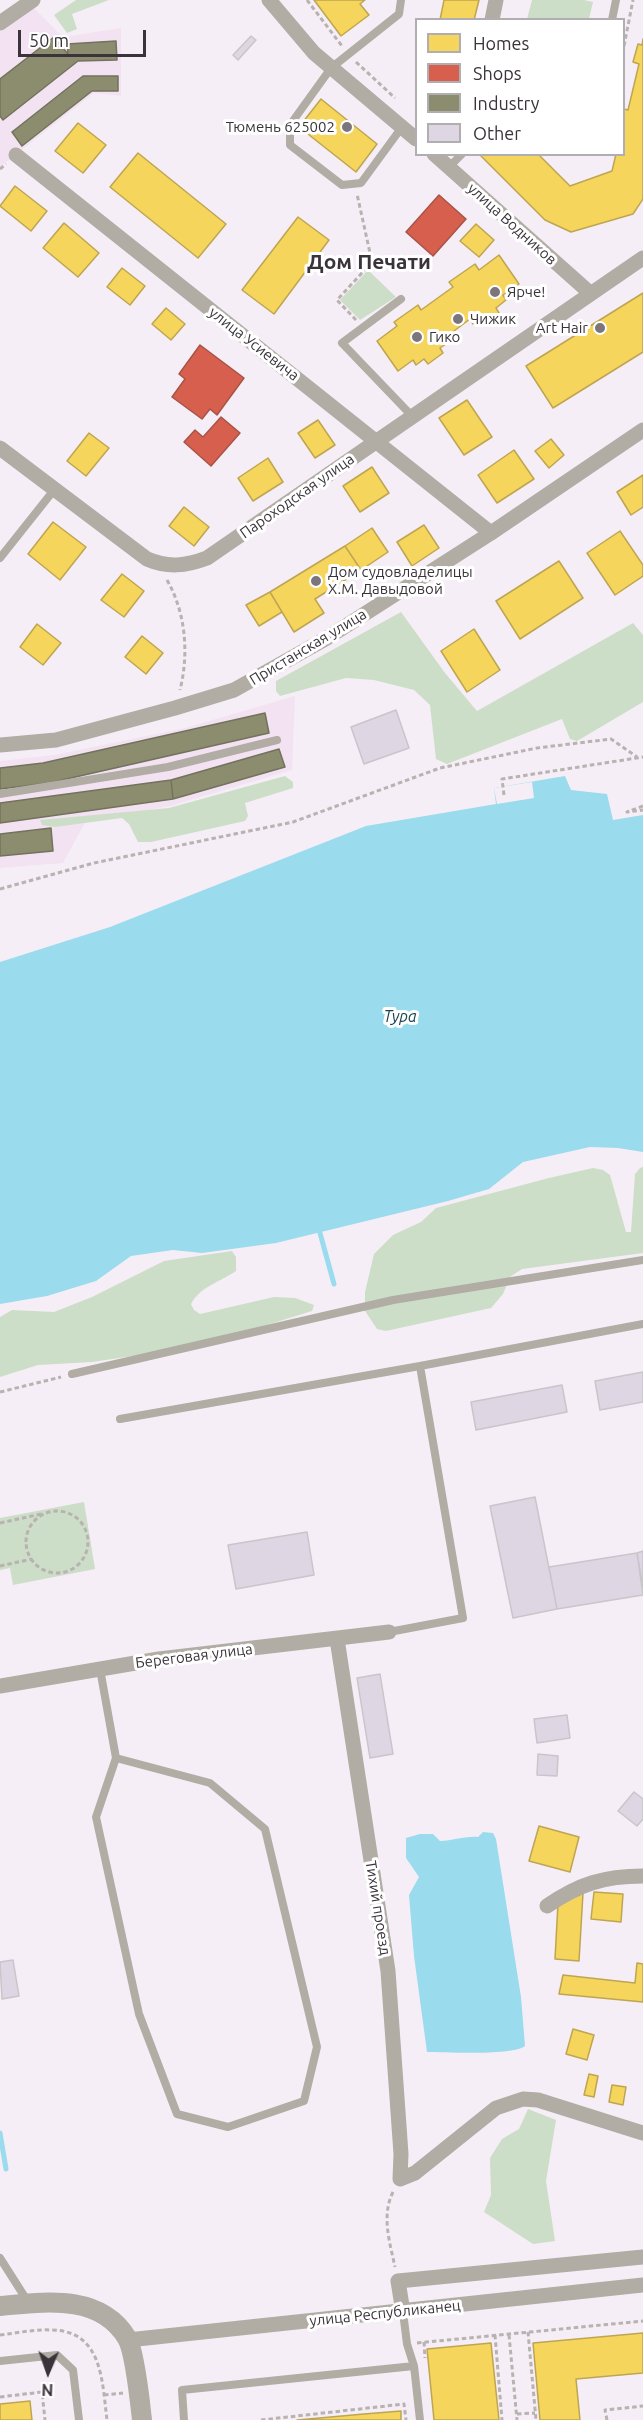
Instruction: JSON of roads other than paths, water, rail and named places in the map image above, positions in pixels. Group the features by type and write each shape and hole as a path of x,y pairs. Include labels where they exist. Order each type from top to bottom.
{"street":[{"path":"0,22 33,0"},
{"path":"269,0 314,53 415,137"},
{"path":"492,18 496,0"},
{"name":"улица Усиевича","path":"16,155 491,533"},
{"name":"улица Водников","path":"436,156 590,293"},
{"name":"Пароходская улица","path":"0,448 131,548 157,563 170,566 190,564 207,558 643,258"},
{"name":"Пристанская улица","path":"0,746 56,740 234,690 327,638 491,533 643,430"},
{"name":"Береговая улица","path":"0,1686 159,1659 389,1632"},
{"name":"Тихий проезд","path":"337,1639 388,1971 401,2154 400,2179 415,2173 496,2109 523,2099 538,2100 643,2133"},
{"path":"547,1906 577,1886 603,1878 643,1876"},
{"path":"403,2312 399,2281 643,2257"},
{"name":"улица Республиканец","path":"128,2340 213,2329 403,2312 643,2285"},
{"path":"0,2306 55,2301 97,2310 114,2322 128,2340 139,2391 142,2420"}],"lane":[{"path":"401,0 399,14 331,68 290,125 290,145 342,185 361,183 402,127"},
{"path":"612,18 616,0"},
{"path":"449,167 460,156"},
{"path":"401,299 342,343 412,416"},
{"path":"0,558 54,490"},
{"path":"0,794 168,767 277,740"},
{"path":"72,1374 393,1300 643,1260"},
{"path":"120,1419 643,1324"},
{"path":"389,1632 463,1618 420,1366"},
{"path":"100,1669 116,1758 96,1817 139,2014 177,2114 228,2127 304,2101 317,2047 264,1829 210,1783 116,1758"},
{"path":"0,2258 29,2303"},
{"path":"403,2312 407,2344 414,2366 420,2420"},
{"path":"0,2361 57,2355 73,2370 79,2420"},
{"path":"184,2420 182,2390 414,2366"}],"water":[{"name":"Тура","path":"565,776 571,790 607,794 613,820 643,815 643,1152 590,1147 523,1162 489,1189 448,1201 276,1243 202,1253 173,1250 131,1256 96,1281 47,1296 0,1304 0,962 110,927 366,826 496,804 494,788"},
{"path":"483,1832 493,1833 496,1839 521,1997 525,2046 493,2052 427,2052 414,1956 409,1895 419,1877 406,1858 406,1838 420,1834 433,1834 440,1841 445,1841 478,1837"}],"waterway":[{"path":"320,1233 334,1284"},
{"path":"0,2133 6,2169"}],"place":[{"name":"Тюмень 625002","path":"347,127"},
{"name":"Ярче!","path":"495,292"},
{"name":"Чижик","path":"458,319"},
{"name":"Art Hair","path":"600,328"},
{"name":"Гико","path":"417,337"},
{"name":"Дом судовладелицы Х.М. Давыдовой","path":"316,581"}],"district":[{"name":"Дом Печати","path":"369,262"}]}
